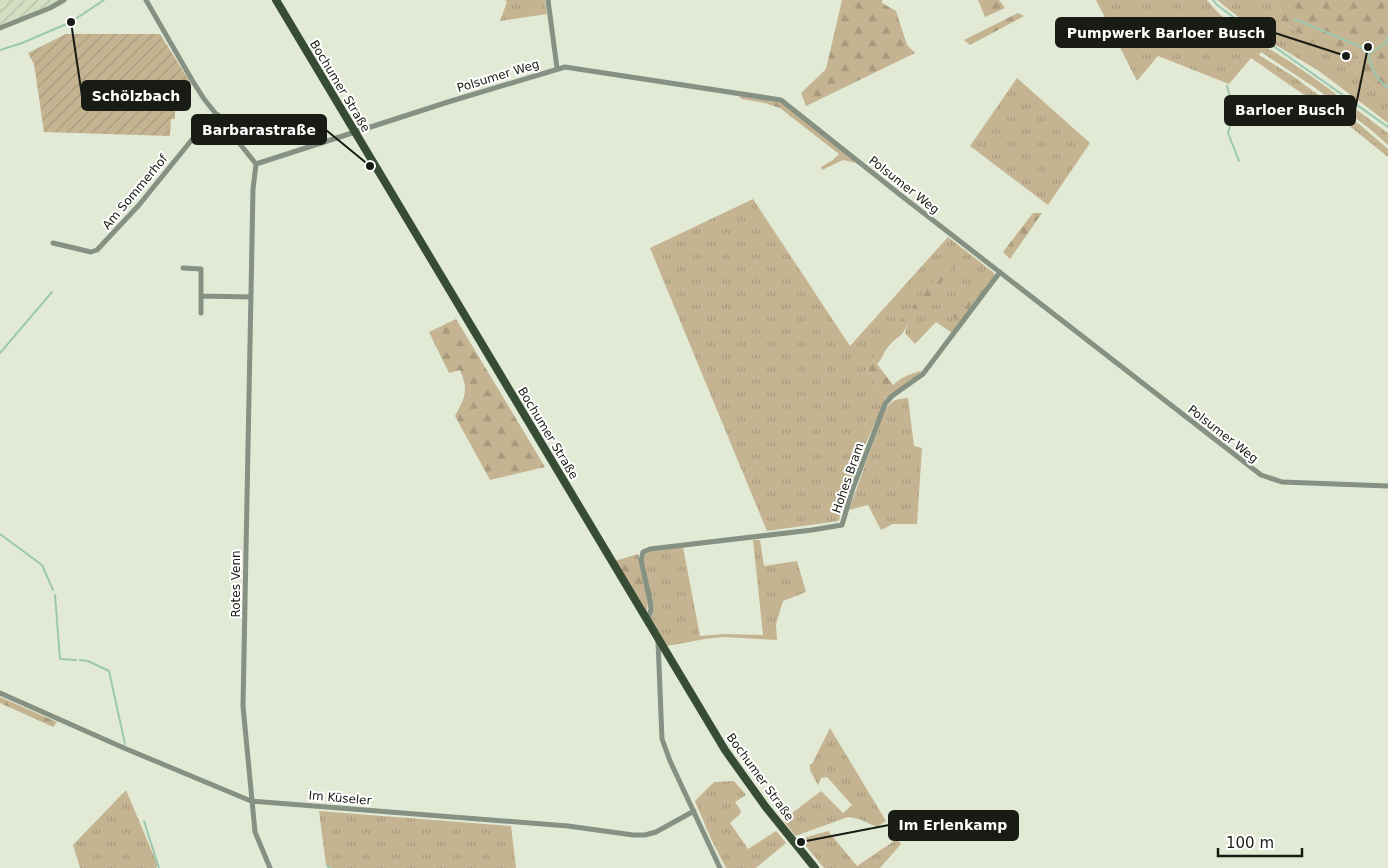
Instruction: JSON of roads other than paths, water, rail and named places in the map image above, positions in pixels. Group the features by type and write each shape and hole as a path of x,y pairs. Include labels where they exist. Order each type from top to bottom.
{"main road":[{"name":"Bochumer Straße","path":"276,0 725,750 765,806 813,867"}],"street":[{"path":"0,28 64,0"},
{"path":"146,0 204,99 256,164"},
{"path":"548,0 557,68"},
{"name":"Polsumer Weg","path":"256,164 565,67 781,100 1261,475 1282,482 1388,486"},
{"name":"Am Sommerhof","path":"53,243 91,252 97,250 139,205 203,126 218,115"},
{"name":"Rotes Venn","path":"256,164 253,189 243,706 255,832 270,868"},
{"path":"183,268 201,269 201,313"},
{"name":"Hohes Bram","path":"647,621 651,610 641,560 643,552 650,549 842,525 853,488 885,404 892,396 923,374 1000,272"},
{"path":"201,296 251,297"},
{"path":"658,640 662,739 670,761 720,868"},
{"name":"Im Küseler","path":"0,693 251,801 568,826 633,835 645,835 656,832 694,811"}],"waterway":[{"path":"0,50 22,43 71,22 104,0"},
{"path":"1213,0 1238,21 1388,127"},
{"path":"1295,19 1361,47 1368,54 1385,44 1388,38"},
{"path":"1368,55 1377,77 1388,88"},
{"path":"1227,86 1234,112 1228,133 1239,161"},
{"path":"0,353 52,292"},
{"path":"0,534 42,565 53,590"},
{"path":"55,595 60,659 76,660"},
{"path":"80,660 88,661 109,671 125,744"},
{"path":"144,821 159,868"}],"place":[{"name":"Schölzbach","path":"71,22"},
{"name":"Barloer Busch","path":"1368,47"},
{"name":"Pumpwerk Barloer Busch","path":"1346,56"},
{"name":"Barbarastraße","path":"370,166"},
{"name":"Im Erlenkamp","path":"801,842"}]}
